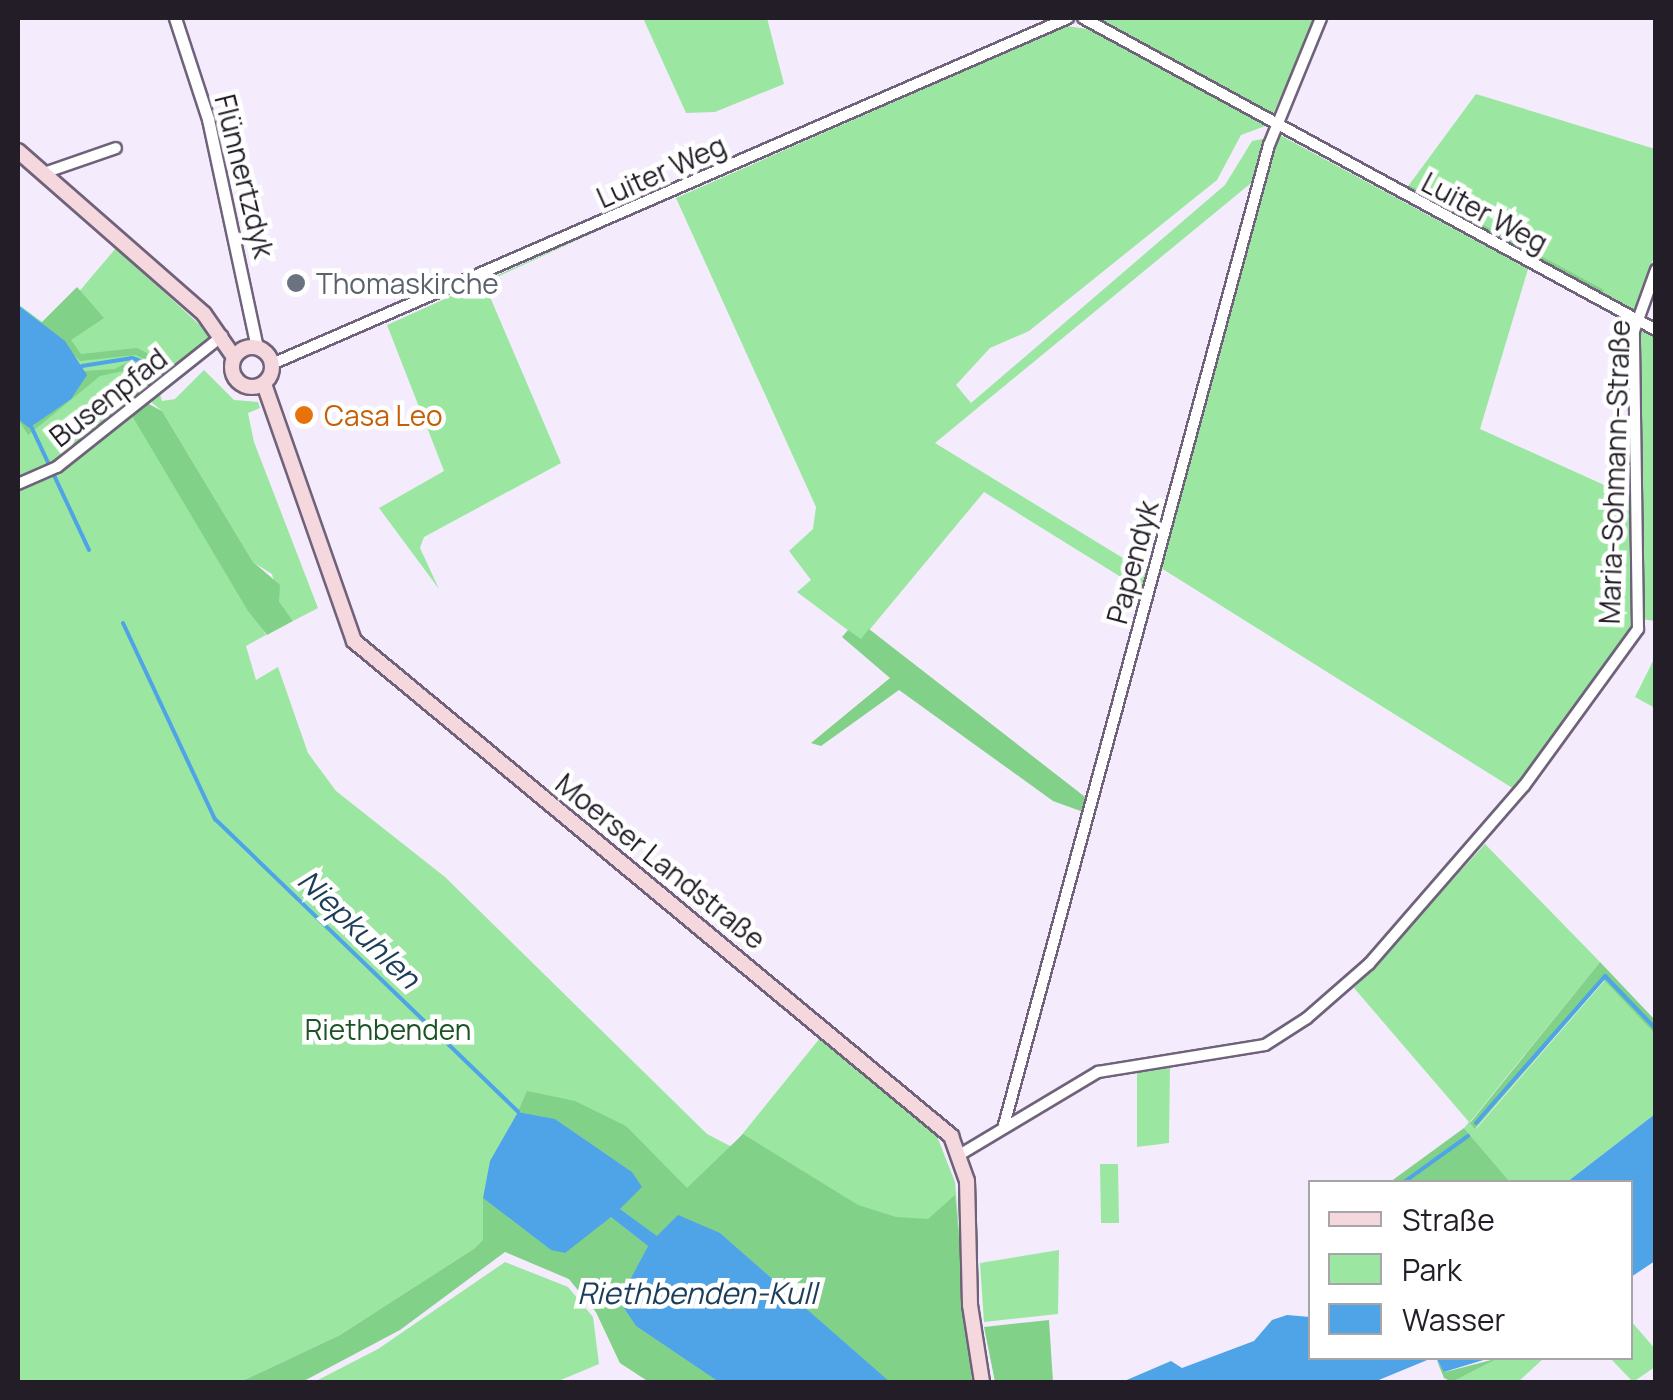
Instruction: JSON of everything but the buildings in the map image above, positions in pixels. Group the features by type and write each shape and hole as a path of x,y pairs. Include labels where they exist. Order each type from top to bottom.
{"main road":[{"path":"18,151 222,336 234,357 237,382 264,384 272,364 257,348 234,357"},
{"name":"Moerser Landstraße","path":"264,384 354,641 936,1118 961,1154"},
{"path":"961,1154 970,1305 982,1382"}],"street":[{"name":"Flünnertzdyk","path":"175,18 208,119 257,348"},
{"name":"Luiter Weg","path":"272,364 1068,18"},
{"name":"Luiter Weg","path":"1083,18 1656,330"},
{"name":"Papendyk","path":"1004,1125 1275,125 1320,18"},
{"path":"44,172 116,148"},
{"name":"Maria-Sohmann-Straße","path":"961,1154 1098,1072 1265,1045 1307,1018 1369,964 1524,786 1638,629 1637,320 1656,270"},
{"name":"Busenpfad","path":"18,484 52,470 222,336"}],"green space":[{"path":"643,18 767,18 784,84 715,112 686,113"},
{"path":"1092,18 1315,18 1272,116"},
{"path":"1066,26 1095,30 1268,125 1241,135 1217,180 1029,331 990,348 956,385 971,403 1225,185 1252,141 1268,138 1256,179 935,443 1149,574 1145,592 984,492 861,640 797,592 811,580 789,551 813,529 816,507 676,198"},
{"path":"1476,94 1655,149 1655,254 1634,312 1409,185"},
{"path":"1278,134 1528,269 1480,429 1633,498 1635,629 1514,789 1161,568"},
{"path":"1409,185 1604,290 1602,294 1407,189"},
{"path":"673,196 484,283 561,463 424,537 420,548 439,589 379,508 444,471 387,325"},
{"name":"Riethbenden","path":"116,248 214,338 129,404 266,635 246,646 256,680 278,667 308,753 336,791 445,877 707,1134 732,1147 820,1038 935,1131 955,1182 972,1382 650,1382 620,1363 596,1312 569,1279 504,1251 475,1248 340,1335 240,1382 18,1382 18,304 49,327"},
{"path":"77,287 104,318 71,340 81,354 137,348 175,367 158,380 137,368 100,376 28,435 18,419 32,427 85,371 115,369 133,359 161,367 136,355 80,361 41,323"},
{"path":"1638,329 1655,338 1655,621 1641,619"},
{"path":"204,370 234,400 258,402 260,408 248,413 254,442 318,608 293,621 279,601 272,574 253,562 162,411 150,401 160,394 162,401 175,399"},
{"path":"145,402 162,411 253,562 280,585 279,601 293,621 267,635 248,611 131,414"},
{"path":"869,629 1089,800 1086,813 1053,801 899,690 821,746 811,743 890,678 842,637 848,630 861,639"},
{"path":"1655,657 1655,708 1635,697"},
{"path":"1485,844 1600,962 1470,1122 1476,1129 1605,980 1655,1034 1655,1114 1570,1180 1508,1180 1464,1128 1469,1122 1354,988"},
{"path":"1600,962 1655,1020 1655,1034 1604,980 1475,1129 1470,1123"},
{"path":"1170,1066 1169,1143 1137,1147 1137,1070"},
{"path":"527,1091 575,1101 626,1126 687,1188 743,1134 858,1205 896,1217 928,1219 955,1195 972,1382 890,1382 720,1233 657,1236 620,1209 641,1187 632,1172 555,1119 518,1112"},
{"path":"1464,1128 1508,1180 1393,1180"},
{"path":"1100,1164 1118,1164 1119,1223 1101,1223"},
{"path":"483,1198 551,1250 611,1217 648,1246 619,1302 636,1326 719,1382 649,1382 620,1363 596,1312 569,1279 505,1252 400,1330 302,1382 240,1382 340,1335 475,1248 483,1240"},
{"path":"1059,1250 1058,1314 984,1322 980,1263"},
{"path":"505,1262 568,1287 593,1317 599,1364 556,1382 314,1382 378,1349"},
{"path":"1049,1320 1053,1382 995,1382 984,1327"},
{"path":"1633,1323 1656,1350 1655,1367 1633,1382 1612,1360 1633,1360"},
{"path":"1495,1360 1542,1360 1518,1382 1452,1382"},
{"path":"1495,1360 1452,1382 1444,1378 1437,1361 1445,1372"}],"water":[{"path":"18,305 65,341 87,375 71,399 29,428 18,419"},
{"name":"Riethbenden-Kull","path":"518,1112 555,1119 632,1172 642,1187 620,1209 657,1236 678,1215 720,1233 890,1382 719,1382 636,1326 619,1301 648,1246 611,1217 565,1253 551,1250 483,1198 490,1161"},
{"path":"1655,1114 1655,1261 1633,1276 1633,1180 1570,1180"},
{"path":"1287,1315 1308,1317 1308,1360 1427,1360 1374,1382 1122,1382 1171,1361 1182,1368 1254,1341 1272,1320"},
{"path":"1437,1360 1483,1360 1444,1372"}],"waterway":[{"path":"82,366 132,358 158,367"},
{"name":"Niepkuhlen","path":"30,424 89,550"},
{"name":"Niepkuhlen","path":"123,623 215,819 518,1112"},
{"path":"1476,1123 1605,976 1656,1029"},
{"path":"1407,1180 1468,1136"}],"place":[{"name":"Thomaskirche","path":"296,283"},
{"name":"Casa Leo","path":"304,415"}]}
